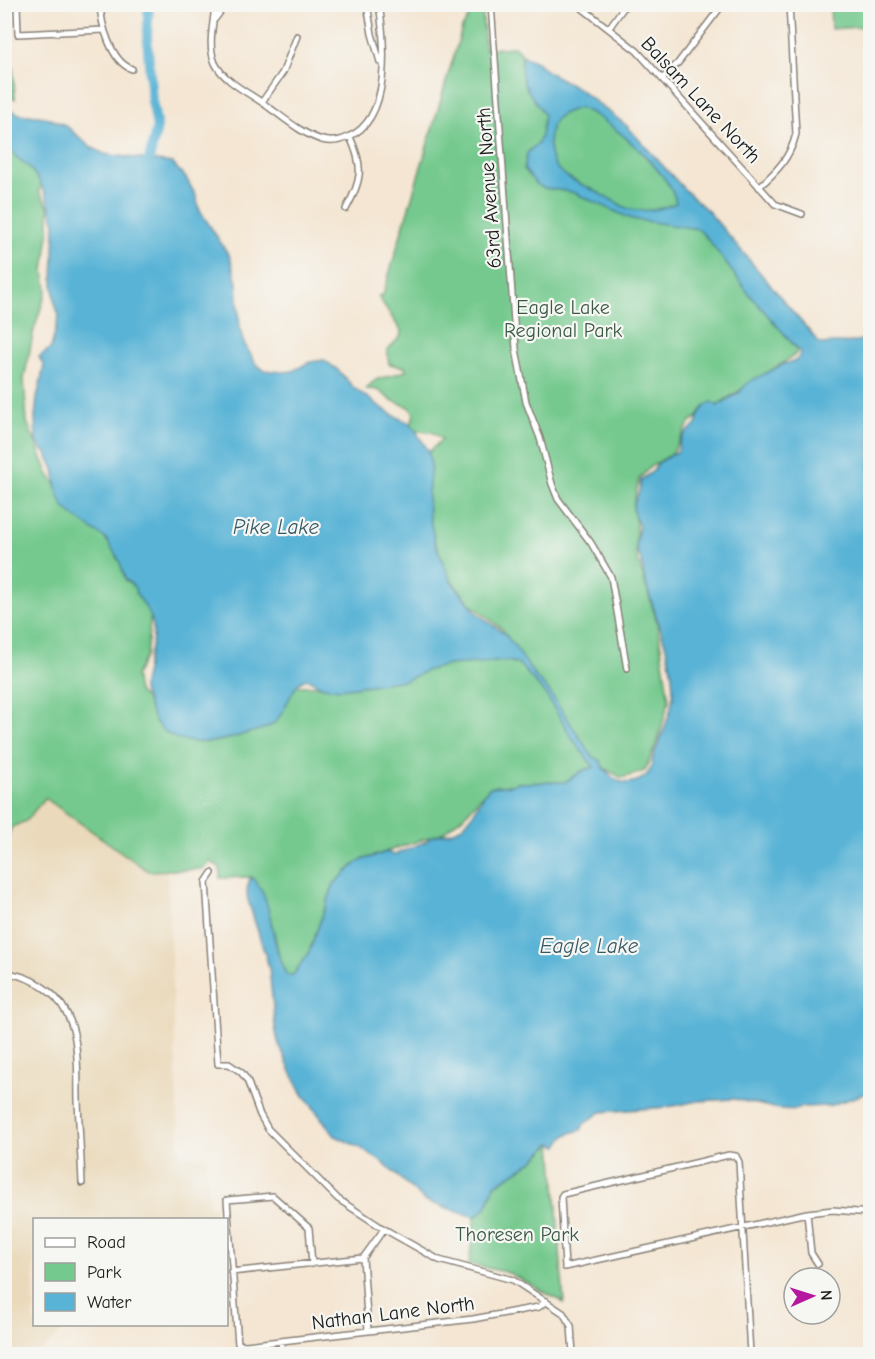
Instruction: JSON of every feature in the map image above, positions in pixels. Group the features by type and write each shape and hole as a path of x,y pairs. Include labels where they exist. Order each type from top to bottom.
{"street":[{"path":"17,4 18,34 104,30"},
{"path":"100,4 104,30 121,62 132,69"},
{"path":"216,4 211,43 217,66 228,78 314,137 331,141 350,137 370,120 382,85 383,41 379,4"},
{"path":"215,19 226,4"},
{"path":"367,4 372,33 382,67"},
{"name":"63rd Avenue North","path":"491,4 512,300 520,378 558,499 591,543 611,577 627,669"},
{"name":"Balsam Lane North","path":"577,4 637,51 776,204 802,214"},
{"path":"609,28 626,4"},
{"path":"662,79 686,54 723,4"},
{"path":"759,187 782,165 793,146 796,134 789,4"},
{"path":"262,102 284,72 297,36"},
{"path":"346,209 356,191 361,173 359,159 350,137"},
{"path":"212,873 206,882 218,1064 229,1064 241,1072 247,1080 268,1130 338,1198 384,1229 439,1260 513,1280 546,1301 564,1313 572,1331 573,1354"},
{"path":"4,973 26,978 48,991 59,1002 73,1026 82,1183"},
{"path":"750,1354 743,1227 739,1162 734,1155 563,1194 561,1197 565,1267 743,1227 807,1213 833,1210 870,1213"},
{"path":"312,1264 309,1228 282,1202 273,1196 227,1200 231,1272 312,1264 363,1258"},
{"path":"807,1213 811,1253 818,1264"},
{"path":"368,1330 363,1258 384,1229"},
{"name":"Nathan Lane North","path":"231,1272 237,1341 240,1346 479,1318 539,1307 546,1301"},
{"path":"280,1341 282,1354"}],"shaded area":[{"path":"4,769 148,871 167,870 180,1156 206,1157 209,1207 214,1207 215,1218 33,1218 33,1326 67,1326 38,1354 5,1354"}],"green space":[{"name":"Eagle Lake Regional Park","path":"476,5 482,5 485,49 514,47 553,83 634,142 688,202 703,233 798,350 794,356 690,422 672,454 650,467 639,479 633,506 636,525 636,554 657,622 669,700 659,737 645,771 622,778 604,768 584,770 565,782 518,783 490,787 464,816 442,833 359,861 334,884 309,952 293,975 287,975 281,966 273,928 251,877 220,878 220,867 210,862 202,869 148,871 45,798 26,821 12,827 5,842 5,129 45,178 39,191 49,208 49,234 44,271 47,289 34,330 24,379 27,422 49,475 60,490 114,539 117,558 127,567 125,580 142,590 152,606 146,656 135,675 138,692 162,716 289,690 297,686 340,685 509,640 503,630 471,604 442,569 438,548 422,514 418,463 442,439 432,432 414,431 411,426 414,413 409,407 391,400 378,390 366,389 375,380 406,371 405,367 389,364 387,350 400,337 401,331 378,296 383,295 462,28"},
{"path":"830,5 870,5 870,26 831,29"},
{"path":"5,39 13,39 6,64 13,66 15,99 5,96"},
{"name":"Thoresen Park","path":"552,1143 564,1303 509,1273 469,1264 475,1217 486,1207 495,1185 533,1161"}],"water":[{"name":"Eagle Lake","path":"522,56 537,62 548,72 576,87 626,125 685,190 708,211 820,344 854,342 870,337 870,1092 829,1106 801,1107 794,1110 734,1099 601,1112 584,1124 581,1130 570,1133 558,1146 551,1143 533,1161 495,1185 486,1207 475,1217 425,1201 383,1163 359,1147 335,1136 303,1094 278,1042 269,967 248,900 248,886 251,877 259,886 268,910 282,964 287,975 293,975 309,952 334,884 359,861 387,852 394,855 427,841 430,837 460,828 466,823 490,787 517,783 565,782 584,770 594,767 574,741 546,695 519,664 508,661 449,665 428,670 407,680 340,689 323,687 308,679 298,685 279,717 271,725 262,730 221,740 192,742 178,739 157,724 143,686 153,639 150,614 136,594 135,588 125,578 119,560 106,539 64,507 58,495 54,469 36,440 37,398 44,366 39,357 51,348 59,316 53,285 55,223 38,179 29,167 15,156 5,140 4,106 19,114 46,117 65,125 91,147 104,154 172,163 186,178 196,196 199,209 230,257 237,283 240,329 243,341 256,364 264,370 283,372 293,371 310,362 324,360 338,370 354,388 414,428 429,452 431,466 428,494 429,515 435,543 451,581 478,614 505,634 535,676 549,691 592,756 601,761 603,768 614,779 631,782 641,779 651,768 653,756 669,716 673,693 669,659 641,559 637,552 639,526 633,506 641,480 653,471 658,463 678,451 681,439 696,425 703,408 712,402 717,406 740,392 748,382 798,359 800,352 749,294 698,229 632,219 572,192 543,188 536,184 524,169 527,153 537,144 541,136 544,115 524,82","holes":["579,108 591,113 621,134 651,163 664,178 676,203 651,210 626,208 571,179 558,169 550,155 550,133 553,123 564,113"]}],"waterway":[{"path":"149,4 147,36 152,101 157,127 149,160"}],"water label":[{"name":"Pike Lake","path":"276,527"}]}
